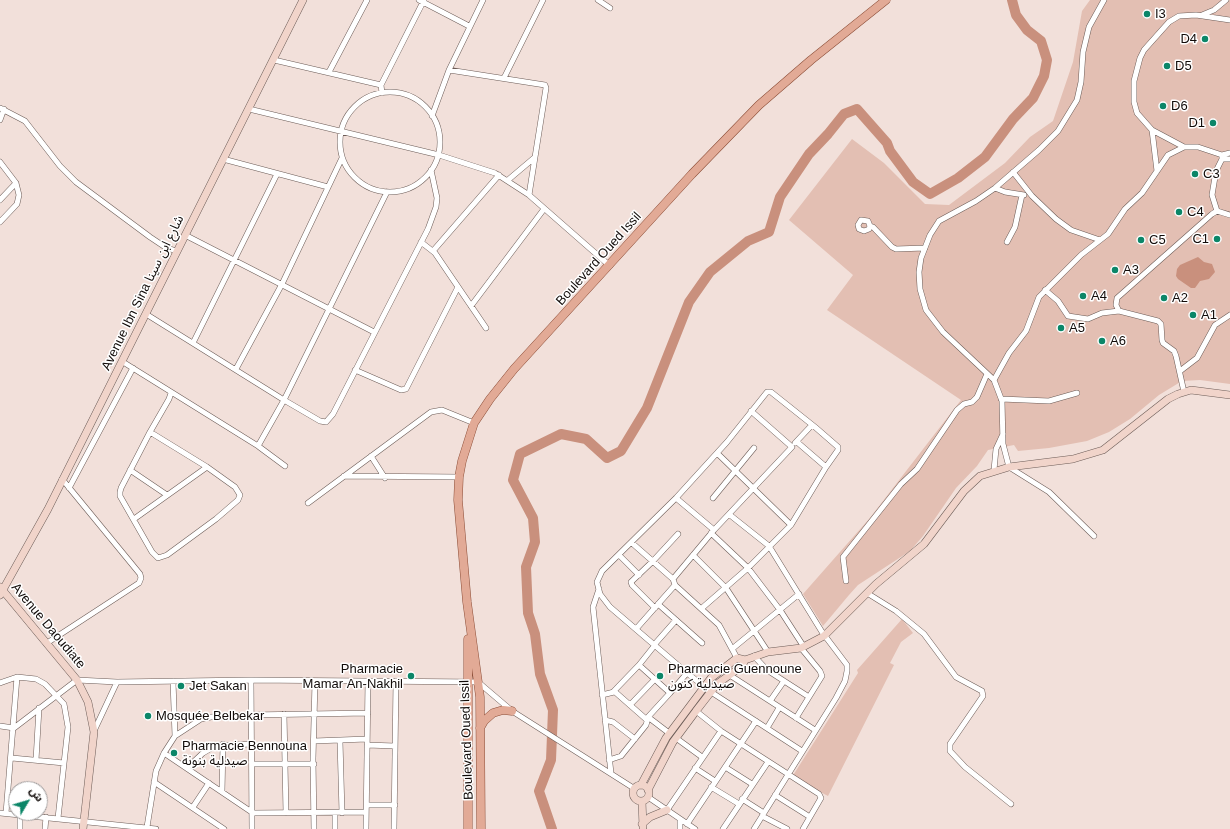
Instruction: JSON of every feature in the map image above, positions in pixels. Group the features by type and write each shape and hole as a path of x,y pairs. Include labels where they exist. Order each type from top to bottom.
{"main road":[{"name":"Boulevard Oued Issil","path":"481,829 480,697 460,538 459,477 466,444 474,423 490,399 514,369 610,266 692,174 759,105 811,60 886,0"},
{"name":"Boulevard Oued Issil","path":"467,602 468,829"},
{"path":"480,729 484,721 493,713 503,710 512,711"}],"street":[{"name":"Avenue Ibn Sina شارع ابن سينا","path":"1,591 48,509 123,362 176,251 304,0"},
{"path":"329,72 367,0"},
{"path":"432,116 449,70 469,26 483,0"},
{"path":"504,78 543,0"},
{"path":"598,0 610,8"},
{"path":"1094,536 1049,492 1009,467 1003,434 1002,399 994,380 943,332 926,310 920,289 919,272 925,248 939,220 976,201 995,188 1039,150 1058,131 1077,100 1081,82 1083,52 1089,26 1104,0"},
{"path":"1202,15 1214,10 1226,0"},
{"path":"382,93 381,85 422,1 469,26"},
{"path":"1184,147 1152,130 1137,113 1134,102 1134,81 1140,58 1144,50 1169,22 1179,16 1202,15 1230,20"},
{"path":"274,60 381,85"},
{"path":"449,70 543,84 546,86 529,195"},
{"path":"392,92 411,97 426,108 432,116 439,134 438,155 431,170 419,183 404,190 387,192 372,189 359,182 349,171 342,158 340,145 341,131 346,117 356,105 368,97 392,92"},
{"path":"0,120 2,109 25,121 60,166 76,182 150,237 165,247 176,251"},
{"path":"249,109 438,155 499,175 529,195 610,266"},
{"path":"1152,130 1157,171"},
{"path":"994,380 1009,353 1026,331 1036,303 1045,290 1081,254 1112,229 1128,206 1142,193 1168,155 1184,147 1198,147 1230,159"},
{"path":"1217,211 1212,195 1216,171 1222,157 1230,153"},
{"path":"236,369 282,284 342,158"},
{"path":"508,180 534,158"},
{"path":"223,159 328,187"},
{"path":"0,162 16,183 18,201 0,222"},
{"path":"146,314 284,400 320,421 326,422 333,414 421,242 436,207 437,198 431,170"},
{"path":"1013,172 1030,193 1056,219 1071,230 1100,240"},
{"path":"193,343 277,174"},
{"path":"433,251 499,175"},
{"path":"1,197 16,183"},
{"path":"995,188 1004,192 1022,196 1030,193"},
{"path":"258,446 284,400 387,192"},
{"path":"1007,242 1015,227 1022,196"},
{"path":"471,306 544,209"},
{"path":"1217,211 1230,216"},
{"path":"1119,311 1116,305 1117,298 1191,230 1217,211"},
{"path":"870,226 873,227 892,247 896,249 925,248"},
{"path":"185,235 330,308 374,332"},
{"path":"421,242 433,251 486,328"},
{"path":"355,370 401,390 406,389 458,287"},
{"path":"1045,290 1058,301 1068,316 1088,318 1102,313 1119,311 1158,321 1161,324 1163,343 1174,351 1184,392"},
{"path":"1180,371 1197,358 1215,325 1230,315"},
{"path":"123,362 258,446 285,466"},
{"path":"69,488 133,368"},
{"path":"846,581 843,557 900,484 917,468 957,410 964,404 972,402 977,397 987,374"},
{"path":"632,543 654,561 702,608 722,630 737,658 745,660 768,652 802,647 824,636 867,593 924,544 971,482 980,476 994,470 1073,459 1103,450 1168,399 1184,392 1191,390 1230,395"},
{"path":"702,608 748,568 791,525 838,448 771,392 767,392 717,453 676,498 598,575 599,589 606,603 687,673 711,692 802,751"},
{"path":"150,432 207,467 235,487 240,495 238,500 216,519 162,558 156,558 120,496 121,488 150,432 171,393"},
{"path":"1002,399 1048,402 1068,394 1077,393"},
{"path":"308,503 434,410 442,410 474,423"},
{"path":"751,411 792,447"},
{"path":"636,629 657,606 693,555 811,426"},
{"path":"994,470 996,448 1003,434"},
{"path":"797,442 826,467"},
{"path":"713,498 754,448"},
{"path":"717,453 791,525"},
{"path":"371,456 385,478"},
{"path":"134,519 207,467"},
{"path":"130,470 167,495"},
{"path":"344,476 385,478 459,477"},
{"path":"47,643 139,583 141,578 140,574 62,479"},
{"path":"676,498 713,532 748,568 780,610 802,647 820,670 822,676 796,718"},
{"path":"730,515 769,546 824,636 846,665 847,671 841,690 754,829"},
{"path":"678,534 654,561 631,582 631,584 702,643"},
{"path":"619,555 639,575"},
{"path":"693,555 726,588 768,652"},
{"path":"599,589 593,607 611,773"},
{"name":"Avenue Daoudiate","path":"1,591 47,643 77,680 88,702 94,732 83,825"},
{"path":"867,593 896,611 924,634 956,677 982,691 983,696 950,744 950,751 965,766 1011,804"},
{"path":"732,649 799,594"},
{"path":"602,695 614,692 676,620"},
{"path":"754,656 767,670 809,697"},
{"path":"646,796 635,796 638,787 669,733 711,678 737,658"},
{"path":"643,827 646,796 676,738 711,692 728,674 742,666 745,660"},
{"path":"639,664 670,693"},
{"path":"609,760 621,756 635,739 648,718 687,673"},
{"path":"728,674 815,730"},
{"path":"0,683 18,677 36,679 45,684 64,704 67,717 58,818"},
{"path":"0,813 6,813 18,677"},
{"path":"630,705 655,679"},
{"path":"0,726 14,728 77,680 117,682 250,680 478,682 522,718 611,773 638,787 646,796 695,829"},
{"path":"250,680 253,813 252,829"},
{"path":"314,829 315,680"},
{"path":"173,681 175,736"},
{"path":"366,829 368,681"},
{"path":"394,829 396,681"},
{"path":"770,701 784,681"},
{"path":"94,732 117,682"},
{"path":"614,692 669,733"},
{"path":"36,760 39,708"},
{"path":"767,728 780,708"},
{"path":"696,711 720,731 820,794 821,798 803,829"},
{"path":"147,827 156,771 164,753 175,736 201,719 250,715 368,713"},
{"path":"284,714 286,814"},
{"path":"605,720 612,722 635,739"},
{"path":"687,824 756,721"},
{"path":"643,827 650,816 667,810 720,731"},
{"path":"676,738 702,758"},
{"path":"314,741 367,742 395,746"},
{"path":"340,741 342,813"},
{"path":"187,768 209,750 223,744 251,744"},
{"path":"222,792 223,744"},
{"path":"164,753 253,813 286,814 366,812"},
{"path":"12,758 64,763"},
{"path":"723,829 768,762"},
{"path":"252,764 314,764"},
{"path":"725,767 752,784"},
{"path":"695,768 715,781"},
{"path":"154,782 193,807 223,829"},
{"path":"193,807 209,783"},
{"path":"711,787 763,814 786,829"},
{"path":"775,795 810,817"},
{"path":"366,806 394,804"},
{"path":"335,813 335,829"},
{"path":"48,817 58,818 83,825 147,827 156,829"},
{"path":"680,819 680,829"}],"shaded area":[{"path":"1090,0 1230,0 1230,384 1200,380 1182,381 1159,395 1130,419 1109,432 1087,441 1049,448 1018,451 1014,445 988,450 977,466 956,488 923,536 910,551 858,585 823,626 803,594 869,519 961,400 827,310 853,275 789,220 852,139 884,163 925,204 949,205 1005,163 1030,137 1053,121 1073,62 1082,11"},
{"path":"1198,257 1204,262 1212,264 1215,272 1209,279 1200,281 1195,288 1191,288 1178,279 1176,276 1177,269 1180,265"},
{"path":"902,619 913,633 901,642 890,663 894,665 828,796 792,777 858,673 857,670"}],"waterway":[{"path":"552,829 539,791 551,760 553,710 540,674 535,634 528,613 526,567 535,542 533,518 513,480 520,454 561,434 586,439 607,458 621,451 647,408 689,302 710,272 748,241 769,232 780,197 809,154 844,114 857,109 887,143 890,151 913,182 930,194 958,178 985,157 1013,119 1033,98 1044,76 1047,60 1041,41 1027,30 1016,15 1012,0"}],"place":[{"name":"I3","path":"1147,14"},
{"name":"D4","path":"1205,39"},
{"name":"D5","path":"1167,66"},
{"name":"D6","path":"1163,106"},
{"name":"D1","path":"1213,123"},
{"name":"C3","path":"1195,174"},
{"name":"C4","path":"1179,212"},
{"name":"C1","path":"1217,239"},
{"name":"C5","path":"1141,240"},
{"name":"A3","path":"1115,270"},
{"name":"A4","path":"1083,296"},
{"name":"A2","path":"1164,298"},
{"name":"A1","path":"1193,315"},
{"name":"A5","path":"1061,328"},
{"name":"A6","path":"1102,341"},
{"name":"Pharmacie Mamar An-Nakhil","path":"411,676"},
{"name":"Pharmacie Guennoune صيدلية كنون","path":"660,676"},
{"name":"Jet Sakan","path":"181,686"},
{"name":"Mosquée Belbekar","path":"148,716"},
{"name":"Pharmacie Bennouna صيدلية بنونة","path":"174,753"}]}
